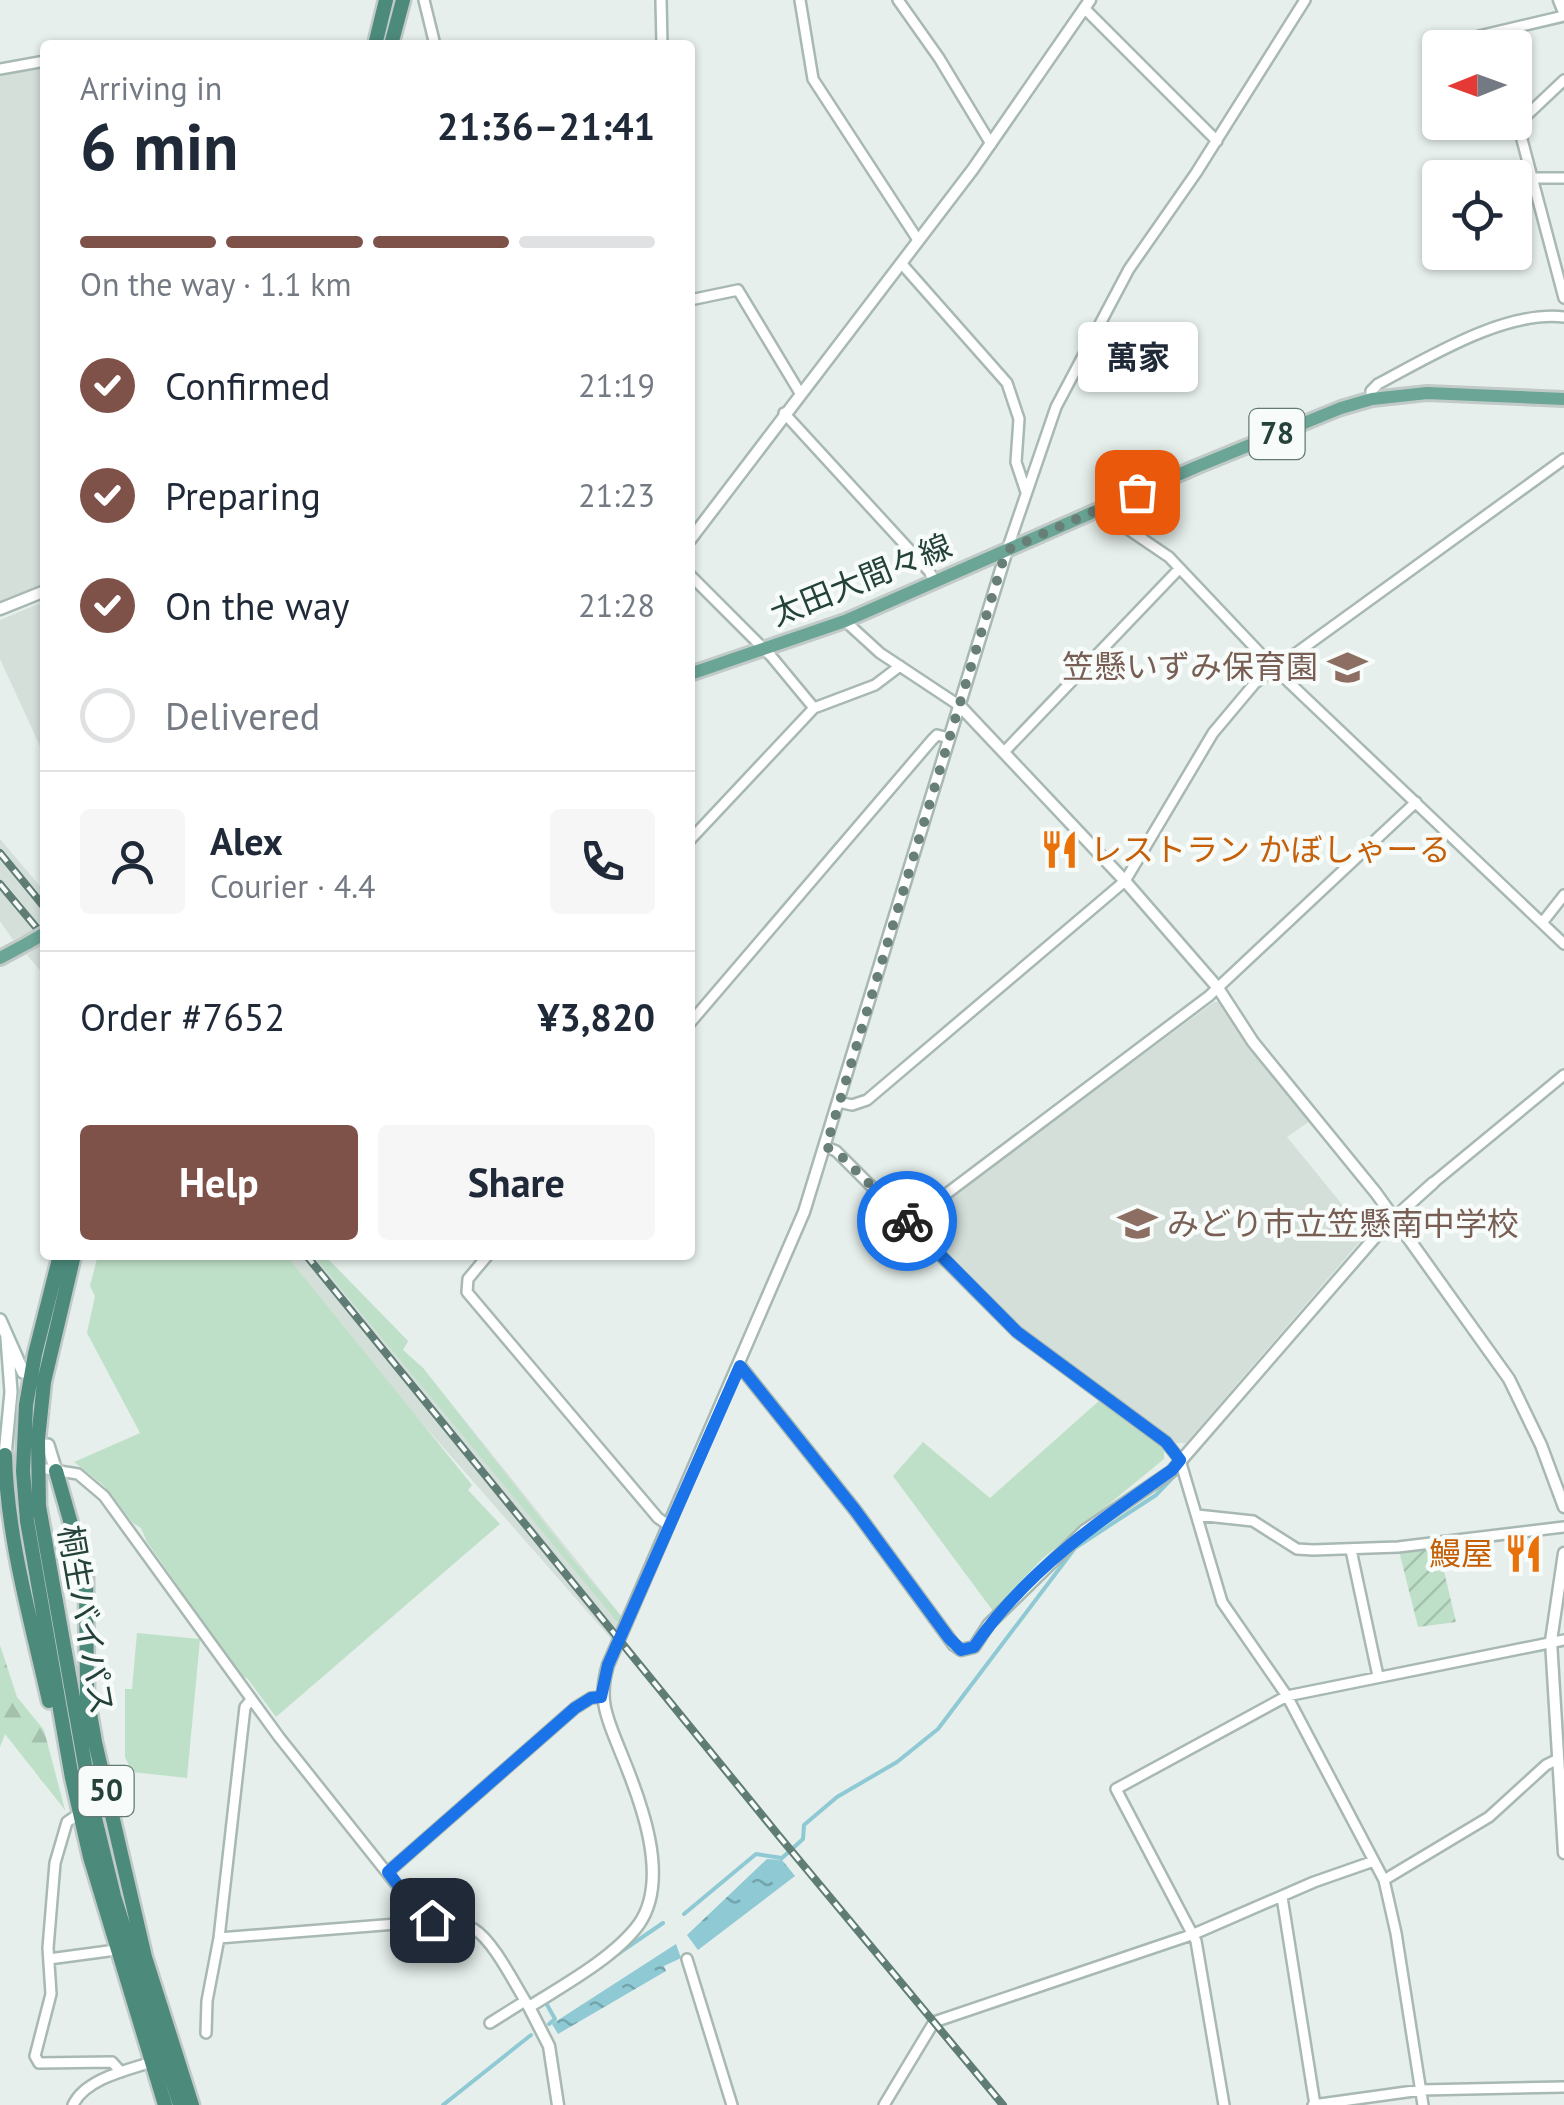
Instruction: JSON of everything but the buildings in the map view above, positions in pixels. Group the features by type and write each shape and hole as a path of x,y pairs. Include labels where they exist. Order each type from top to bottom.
{"highway":[{"path":"375,40 386,0"},
{"path":"393,40 404,0"},
{"name":"桐生バイパス","path":"59,1260 28,1393 23,1471 29,1537 80,1813 116,1950 165,2105"},
{"name":"桐生バイパス","path":"73,1260 44,1382 38,1439 39,1506 92,1810 119,1914 180,2105"},
{"path":"6,1456 7,1495 18,1565 59,1744 72,1778"},
{"name":"50","path":"52,1470 86,1577 87,1696 95,1742 139,1933 192,2105"}],"main road":[{"name":"太田大間々線","path":"695,672 845,621 1108,505 1322,415 1372,399 1427,394 1564,399"},
{"path":"0,958 40,937"},
{"path":"0,1320 22,1372"},
{"path":"6,1456 11,1392 8,1338"},
{"path":"48,1445 52,1470"}],"street":[{"path":"424,0 434,40"},
{"path":"661,0 662,40"},
{"path":"800,0 814,78 918,240"},
{"path":"898,0 991,144"},
{"path":"490,2023 582,1973 638,1925 650,1899 652,1873 647,1827 601,1697 608,1665 804,1212 1007,550 1056,407 1129,270 1217,141 1304,0"},
{"path":"1511,30 1553,22 1564,14 1559,0"},
{"path":"695,533 991,144 1087,4 1217,141"},
{"path":"0,69 40,62"},
{"path":"1528,160 1520,127 1526,116 1564,80"},
{"path":"1564,178 1532,178 1564,298"},
{"path":"901,263 1007,383 1018,419 1016,462 1026,492"},
{"path":"695,299 738,290 800,393"},
{"path":"1372,399 1371,391 1378,384 1462,342 1523,319 1564,317"},
{"path":"784,413 935,582"},
{"path":"838,1102 852,1105 868,1100 1125,881 1212,733 1244,693 1564,460"},
{"path":"1108,505 1124,528 1169,557 1274,668 1564,944"},
{"path":"1004,752 1179,569"},
{"path":"695,580 814,708"},
{"path":"0,610 40,593"},
{"path":"845,621 868,644 960,706 1125,881 1218,988 1253,1042 1376,1193 1509,1379 1541,1445 1564,1507"},
{"path":"695,835 814,708 875,684 900,666"},
{"path":"695,1017 932,740 937,735 950,738"},
{"path":"908,1222 1218,988 1416,802"},
{"path":"1542,923 1564,896"},
{"path":"740,1366 855,1510 949,1638 961,1650 974,1647 989,1624 1084,1531 1172,1470 1392,1218 1564,1076"},
{"path":"826,1147 836,1151 1017,1332 1166,1442 1180,1460 1222,1602 1287,1696 1384,1880 1423,2105"},
{"path":"484,1260 468,1279 467,1292 668,1525"},
{"path":"52,1470 78,1474 110,1503 251,1700 424,1916 464,1925 481,1935 544,2032 553,2059 558,2105"},
{"path":"1197,1515 1253,1521 1297,1549 1351,1550 1428,1544 1564,1526"},
{"path":"1351,1550 1378,1676"},
{"path":"1564,1554 1551,1641 1564,1853"},
{"path":"1224,2105 1194,1934 1116,1789 1287,1696 1564,1640"},
{"path":"388,1872 575,1708 601,1697"},
{"path":"206,2033 245,1706 251,1700"},
{"path":"1384,1880 1489,1818 1546,1765 1558,1759"},
{"path":"80,1813 67,1822 55,1863 51,1886 51,1994 36,2060 112,2062 120,2072"},
{"path":"884,2105 934,2022 1194,1934 1374,1861"},
{"path":"1282,1897 1314,2105 1421,2090 1564,2087"},
{"path":"219,1938 410,1923 424,1916"},
{"path":"49,1959 116,1950"},
{"path":"688,1959 732,2105"},
{"path":"73,2105 82,2092 120,2072 152,2062"}],"shaded area":[{"path":"40,68 40,587 0,604 0,76"},
{"path":"40,603 40,746 0,659 0,620"},
{"path":"0,839 40,886 40,970 27,955 34,950 26,934 13,940 0,921"},
{"name":"みどり市立笠懸南中学校","path":"1219,1002 1249,1047 1310,1121 1287,1137 1345,1208 1362,1239 1186,1443 1176,1443 1013,1322 920,1228 919,1221"},
{"path":"287,1260 329,1260 408,1341 403,1350 423,1368 622,1617 613,1641 365,1358"}],"green space":[{"path":"97,1260 290,1260 472,1485 468,1490 500,1524 276,1717 247,1678 242,1677 141,1528 103,1485 74,1462 140,1433 87,1333 95,1296 90,1286"},
{"path":"317,1260 329,1260 408,1341 403,1350 423,1368 622,1617 619,1624"},
{"path":"1100,1400 1164,1449 1164,1459 1042,1559 993,1611 893,1476 923,1442 990,1498"},
{"path":"1438,1546 1456,1622 1418,1627 1398,1547"},
{"path":"137,1633 200,1639 187,1778 132,1772 125,1757 125,1689 132,1689"},
{"path":"0,1645 17,1697 44,1730 65,1810 5,1734 0,1747"}],"water":[{"path":"767,1859 782,1860 795,1876 698,1950 687,1935"},
{"path":"676,1944 681,1958 664,1966 666,1971 558,2034 552,2024"}],"waterway":[{"path":"684,1914 756,1854 782,1858 803,1839 804,1825 837,1797 897,1762 938,1729 1075,1548 1156,1495 1175,1475"},
{"path":"606,1962 663,1923"},
{"path":"549,2024 555,2019 546,2003 561,1993"},
{"path":"443,2105 531,2035"}],"railway":[{"path":"0,853 40,902"},
{"path":"0,884 40,932"},
{"path":"310,1260 1003,2105"}],"way so far":[{"path":"907,1221 836,1151 826,1147 1002,564 1007,550 1137,492"}],"place":[{"name":"萬家","path":"1137,492"},
{"name":"笠懸いずみ保育園","path":"1348,667"},
{"name":"レストラン かぼしゃーる","path":"1060,850"},
{"name":"みどり市立笠懸南中学校","path":"1137,1224"},
{"name":"鰻屋","path":"1523,1554"}],"route":[{"path":"432,1920 420,1914 388,1872 575,1708 601,1697 608,1665 740,1366 961,1650 974,1647 989,1624 1084,1531 1172,1470 1180,1460 1166,1442 1017,1332 907,1221"}]}
